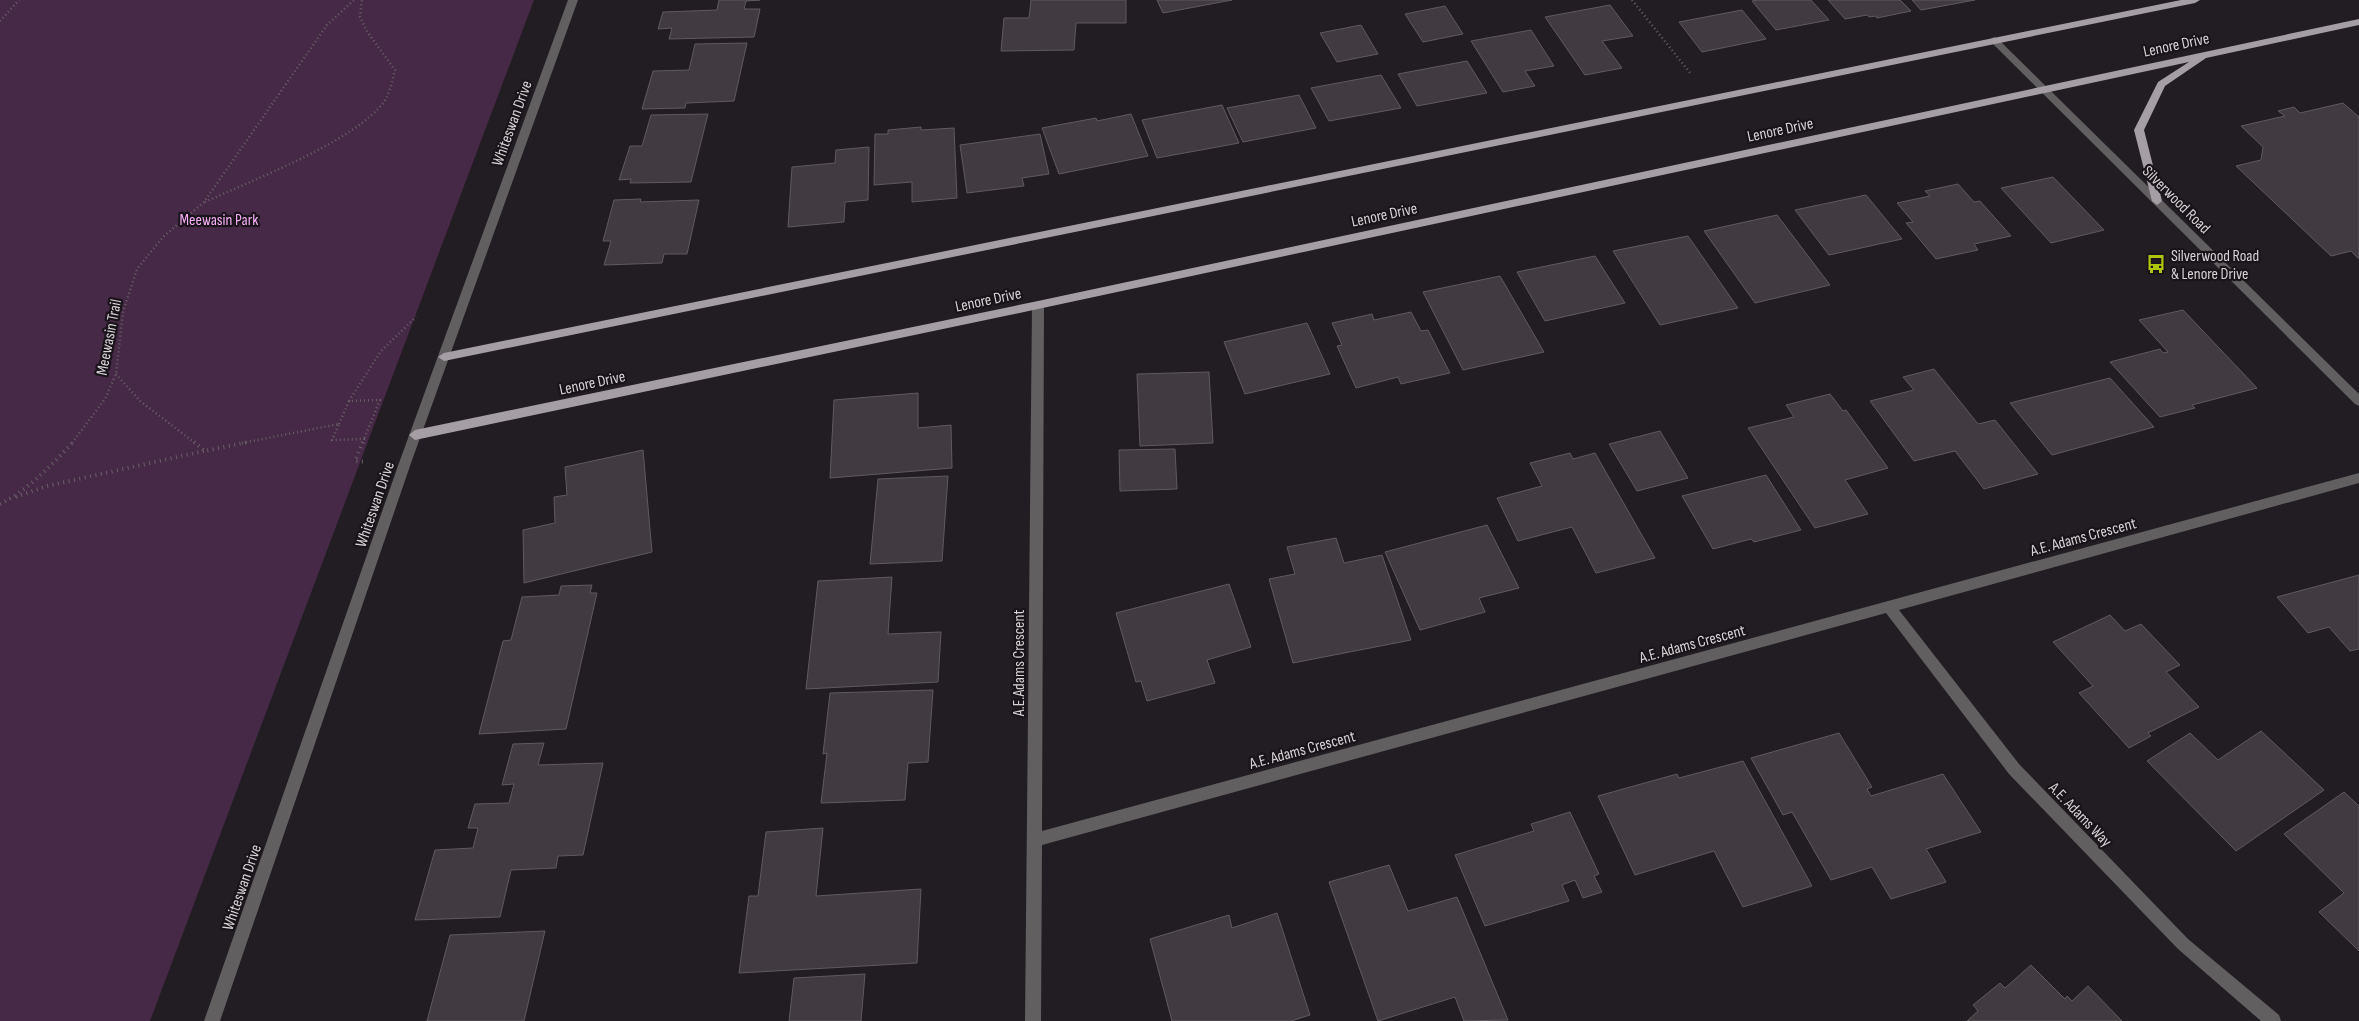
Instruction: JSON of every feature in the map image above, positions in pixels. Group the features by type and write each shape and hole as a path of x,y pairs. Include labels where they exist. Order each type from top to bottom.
{"main road":[{"path":"444,357 2195,0"},
{"name":"Lenore Drive","path":"415,435 1038,305 2359,22"},
{"path":"2157,201 2139,130 2161,84 2207,54"}],"street":[{"name":"Whiteswan Drive","path":"212,1021 415,435 573,0"},
{"name":"Silverwood Road","path":"1994,40 2359,401"},
{"name":"A.E.Adams Crescent","path":"1033,1021 1038,305"},
{"name":"A.E. Adams Crescent","path":"1035,840 1890,608 2359,478"},
{"name":"A.E. Adams Way","path":"1890,608 2014,769 2183,944 2273,1021"}],"path":[{"path":"0,21 19,0"},
{"name":"Meewasin Trail","path":"204,202 327,25 354,0"},
{"name":"Meewasin Trail","path":"14,497 57,460 83,431 104,399 116,374 123,312 137,269 163,237 204,202 336,138 370,118 384,103 394,70 368,33 360,17 362,0"},
{"path":"1632,0 1692,75"},
{"path":"364,439 332,440 349,401 381,351 416,317"},
{"path":"116,374 140,401 205,451"},
{"path":"349,401 380,400 355,462 367,462"},
{"name":"Meewasin Trail","path":"0,504 14,497 48,486 338,424"}],"green space":[{"name":"Meewasin Park","path":"0,0 534,0 150,1021 0,1021"}],"building":[{"path":"719,0 760,0 746,1 744,9 760,9 754,37 669,39 672,28 658,29 663,12 717,10"},
{"path":"1031,0 1126,0 1126,23 1076,23 1074,50 1001,51 1004,18 1029,18"},
{"path":"1157,0 1232,0 1163,13"},
{"path":"1811,0 1829,20 1776,30 1752,1"},
{"path":"1828,0 1900,0 1911,11 1877,18 1876,16 1869,17 1867,15 1845,19"},
{"path":"1912,0 1975,0 1921,10"},
{"path":"1610,5 1633,36 1602,41 1622,68 1585,75 1545,17"},
{"path":"1445,6 1463,34 1423,42 1405,14"},
{"path":"1742,10 1766,39 1702,52 1679,22"},
{"path":"1361,25 1378,54 1337,62 1320,33"},
{"path":"1531,30 1554,66 1525,71 1535,86 1503,92 1471,41"},
{"path":"747,43 734,101 686,103 685,108 642,109 653,71 689,70 695,44"},
{"path":"1467,61 1487,93 1417,106 1398,74"},
{"path":"1381,75 1401,108 1329,121 1311,88"},
{"path":"1299,95 1316,128 1243,142 1227,108"},
{"path":"2343,103 2359,117 2359,259 2351,251 2331,256 2236,166 2261,160 2263,147 2241,126 2285,116 2278,111 2294,107 2300,113"},
{"path":"1222,105 1239,143 1157,158 1142,120"},
{"path":"708,114 691,182 630,183 631,179 619,180 630,146 642,146 651,115"},
{"path":"1131,114 1148,156 1059,174 1042,128 1096,118 1097,121"},
{"path":"921,127 921,130 954,128 957,198 912,202 912,182 874,185 875,134 888,134 888,130"},
{"path":"1040,134 1049,174 1022,178 1024,186 967,193 960,145"},
{"path":"869,147 868,200 845,202 844,222 788,227 792,167 835,163 836,150"},
{"path":"2053,177 2104,230 2051,243 2001,188"},
{"path":"1958,184 1974,202 1980,201 2011,236 1974,244 1978,250 1936,259 1906,223 1913,222 1897,203 1930,196 1925,191"},
{"path":"1866,195 1902,239 1829,255 1795,210"},
{"path":"641,199 640,202 699,200 687,254 664,254 662,263 604,265 611,241 603,241 614,200"},
{"path":"1777,215 1830,285 1755,303 1704,231"},
{"path":"1688,236 1738,308 1660,325 1613,251"},
{"path":"1595,256 1625,303 1545,321 1517,272"},
{"path":"1500,276 1544,352 1463,370 1423,292"},
{"path":"2183,310 2257,388 2192,405 2195,408 2160,417 2110,362 2160,349 2163,353 2168,352 2139,320"},
{"path":"1411,312 1421,331 1428,330 1450,373 1401,384 1398,377 1356,388 1337,346 1342,345 1332,323 1372,314 1374,320"},
{"path":"1307,323 1330,374 1245,394 1224,342"},
{"path":"1934,369 1978,424 1995,420 2038,474 1984,489 1955,451 1914,461 1870,401 1914,390 1903,377"},
{"path":"1209,372 1213,443 1140,446 1137,374"},
{"path":"2110,378 2154,427 2052,455 2010,403"},
{"path":"918,393 918,428 951,425 952,468 830,478 834,400"},
{"path":"1830,394 1843,411 1846,410 1888,468 1845,480 1868,514 1815,528 1748,428 1794,417 1786,405"},
{"path":"1660,431 1688,478 1637,491 1609,444"},
{"path":"1175,449 1177,489 1120,491 1119,450"},
{"path":"643,450 652,552 524,583 523,530 555,523 554,497 567,495 565,467"},
{"path":"1570,453 1573,459 1595,453 1655,558 1596,573 1572,527 1518,541 1497,498 1542,486 1530,463"},
{"path":"1766,475 1801,530 1754,542 1751,539 1713,549 1682,496"},
{"path":"948,476 942,561 870,564 878,479"},
{"path":"1487,525 1519,588 1479,598 1485,612 1420,630 1385,552"},
{"path":"1336,538 1344,563 1382,555 1411,640 1293,663 1269,579 1295,574 1287,547"},
{"path":"2359,575 2359,649 2350,651 2329,627 2308,633 2277,597"},
{"path":"892,577 888,634 941,632 938,682 806,689 818,581"},
{"path":"1229,584 1251,647 1207,660 1215,683 1147,701 1141,681 1136,682 1116,613"},
{"path":"592,585 590,593 597,593 566,729 479,734 503,641 511,640 522,597 559,595 561,586"},
{"path":"2110,615 2125,631 2141,624 2180,665 2166,672 2199,707 2148,733 2151,736 2129,748 2079,693 2093,686 2053,642"},
{"path":"933,690 928,762 908,763 905,800 821,803 827,753 823,754 830,693"},
{"path":"2261,731 2324,790 2236,851 2147,761 2190,733 2218,760"},
{"path":"1839,733 1872,787 1867,789 1871,796 1943,774 1981,832 1926,849 1946,882 1891,899 1872,867 1831,880 1792,812 1783,815 1751,758"},
{"path":"544,743 538,765 603,763 583,855 558,856 556,868 511,870 500,917 415,920 435,850 473,848 478,828 468,828 475,804 509,803 514,784 502,785 513,744"},
{"path":"1743,761 1812,886 1743,907 1714,851 1635,875 1598,796 1677,774 1679,778"},
{"path":"2344,792 2359,806 2359,951 2319,912 2344,893 2284,834"},
{"path":"1570,812 1599,874 1594,876 1602,892 1583,898 1575,880 1562,885 1569,901 1485,926 1455,855 1534,831 1531,824"},
{"path":"823,828 816,896 921,889 917,963 739,973 749,896 758,896 766,832"},
{"path":"1389,865 1408,911 1457,897 1508,1020 1464,1021 1455,997 1378,1021 1329,882"},
{"path":"1277,913 1310,1015 1291,1021 1172,1021 1150,939 1229,915 1232,928"},
{"path":"545,931 524,1021 427,1021 450,935"},
{"path":"2031,965 2065,999 2067,996 2072,1001 2088,986 2122,1021 1967,1021 1978,1011 1973,1005 2000,983 2005,988"},
{"path":"865,974 861,1021 789,1021 794,978"}],"place":[{"name":"Silverwood Road & Lenore Drive","path":"2156,264"}]}
